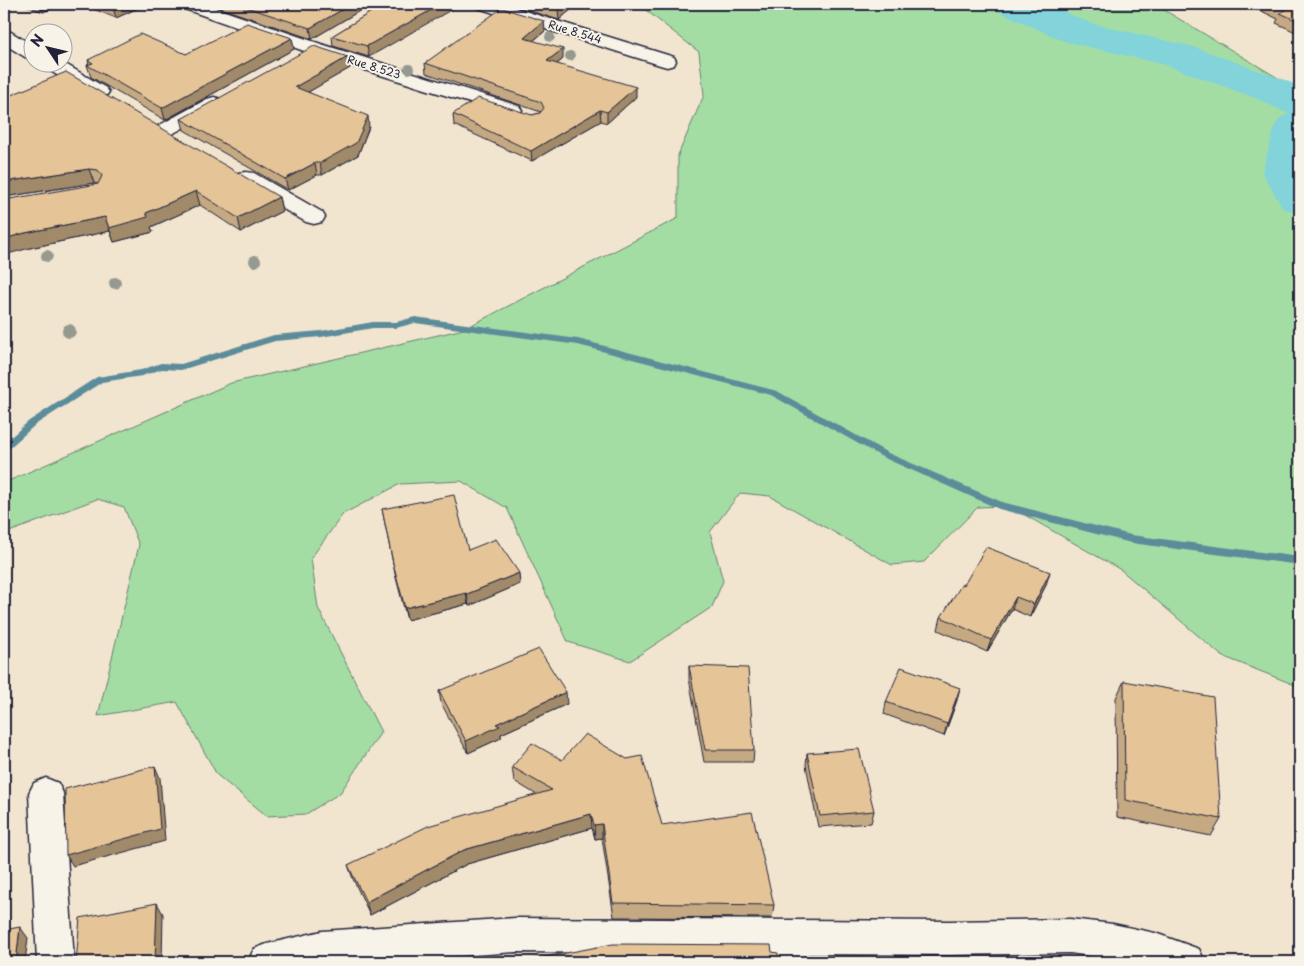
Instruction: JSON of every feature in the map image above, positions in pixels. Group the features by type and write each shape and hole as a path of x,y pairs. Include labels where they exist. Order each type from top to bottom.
{"street":[{"name":"Rue 8.523","path":"188,4 314,48 533,117"},
{"name":"Rue 8.544","path":"484,4 667,61"},
{"path":"296,58 338,33"},
{"path":"4,36 22,47"},
{"path":"66,72 115,101"},
{"path":"165,130 226,97"},
{"path":"231,169 314,217"},
{"path":"46,794 56,962"},
{"path":"267,962 322,950 515,935 789,949 949,938 1070,936 1113,941 1147,949 1186,962"}],"green space":[{"path":"638,4 1154,4 1300,91 1300,687 1222,656 1121,570 1009,506 978,507 924,562 892,565 770,496 740,493 710,532 723,581 712,607 630,661 568,642 507,508 461,481 400,484 343,514 311,558 318,608 381,732 340,793 306,814 267,816 217,775 177,702 98,716 139,545 124,507 97,499 4,534 4,483 231,383 464,329 678,218 678,155 704,95 699,52"}],"building":[{"path":"103,4 122,4 113,8"},
{"path":"237,4 352,4 310,28"},
{"path":"384,4 442,4 367,46 332,36"},
{"path":"541,4 565,4 558,9"},
{"path":"1273,4 1300,4 1300,22 1280,13 1286,10"},
{"path":"502,8 544,21 524,38 563,49 547,61 636,87 607,112 600,110 531,151 453,114 478,98 532,115 540,113 544,108 541,102 425,63"},
{"path":"247,23 292,38 162,108 87,65 93,63 88,60 140,34 186,54"},
{"path":"314,46 348,57 295,87 368,116 356,143 320,163 315,163 285,179 181,119"},
{"path":"66,72 279,197 238,218 196,191 146,213 148,217 109,228 105,217 4,239 4,200 98,184 102,176 98,170 89,169 4,182 4,98"},
{"path":"454,495 468,550 496,539 519,573 467,594 405,608 393,563 382,509"},
{"path":"986,547 1050,572 1034,604 1016,597 991,640 941,617 962,584 964,585"},
{"path":"539,649 566,692 496,724 500,726 466,741 439,691"},
{"path":"689,666 748,668 754,750 705,750"},
{"path":"901,667 960,688 947,724 886,702"},
{"path":"1124,681 1213,697 1221,819 1125,800"},
{"path":"585,734 627,759 642,756 662,825 752,812 774,905 613,903 602,824 594,825 591,814 464,850 366,902 348,865 428,826 552,790 512,767 532,743 562,760"},
{"path":"859,749 874,811 820,816 807,753"},
{"path":"155,766 160,829 66,855 65,789"},
{"path":"157,903 155,962 76,962 80,918"},
{"path":"20,927 16,962 4,962 4,930"},
{"path":"613,944 771,945 772,952 778,953 779,962 519,962"}],"waterway":[{"path":"1014,4 1077,32 1179,56 1270,89 1300,104"},
{"path":"1300,125 1297,126 1285,173 1300,199"},
{"path":"4,448 32,423 100,379 142,373 161,366 181,367 274,338 321,334 373,325 396,325 415,320 578,342 774,393 885,455 999,505 1131,539 1300,561"}]}
